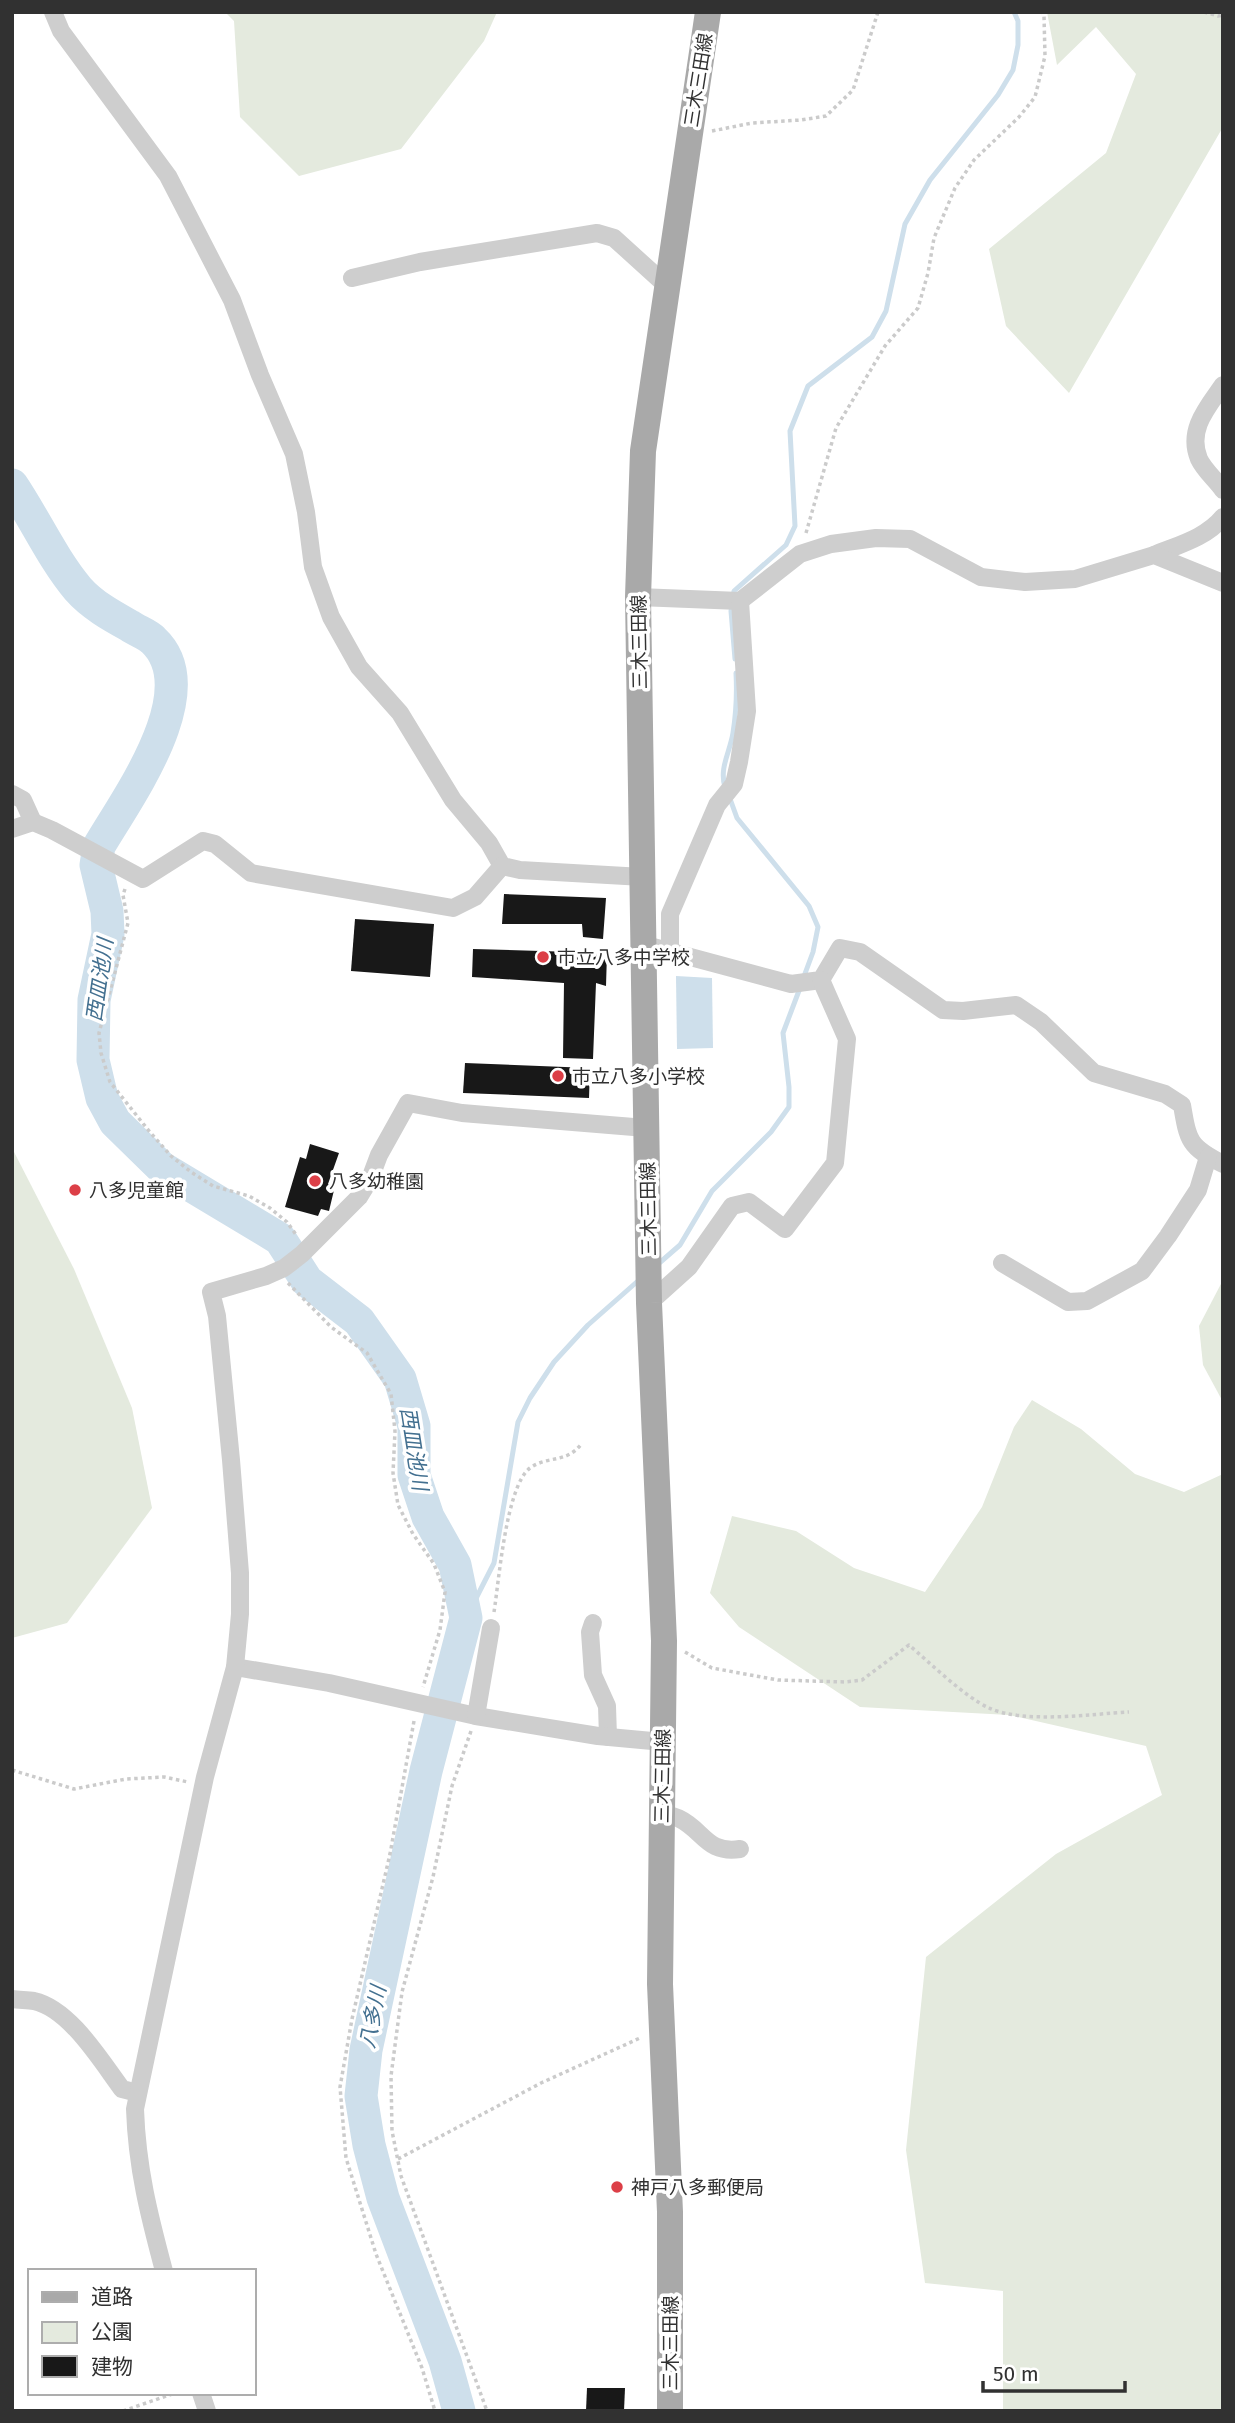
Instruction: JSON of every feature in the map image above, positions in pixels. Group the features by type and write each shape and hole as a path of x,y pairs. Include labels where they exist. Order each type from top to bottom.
{"main road":[{"name":"三木三田線","path":"670,2411 670,2213 660,1984 664,1641 649,1286 638,597 643,451 708,12"}],"street":[{"path":"53,12 61,31 168,176 232,300 294,454 306,512 313,567 331,617 359,667 400,713 453,800 489,843 502,866 520,870 643,877"},
{"path":"352,278 420,262 597,233 614,238 667,286"},
{"path":"1223,385 1198,421 1194,436 1200,460 1223,489"},
{"path":"638,597 740,601 800,554 831,544 876,538 910,539 981,577 1026,582 1075,579 1154,555 1199,536 1214,527 1223,517"},
{"path":"1154,555 1223,583"},
{"path":"670,951 670,914 717,805 734,783 739,762 747,711 740,601"},
{"path":"12,794 23,800 33,822"},
{"path":"12,829 33,822 143,879 203,841 215,844 251,873 453,908 475,897 502,866"},
{"path":"642,944 791,984 821,980"},
{"path":"821,980 840,948 860,952 943,1010 963,1011 1016,1005 1041,1022 1094,1073 1165,1094 1182,1105 1187,1136 1200,1153 1215,1161 1142,1272 1087,1301 1069,1302 1002,1264"},
{"path":"649,1286 689,1267 732,1206 749,1202 785,1229 835,1163 847,1040 821,980"},
{"path":"163,2269 143,2189 137,2152 135,2109 203,1786 235,1667 240,1614 240,1573 217,1316 211,1292 265,1276 281,1269 304,1252 359,1197 408,1103 462,1113 646,1128"},
{"path":"593,1623 590,1632 593,1675 607,1706 608,1737"},
{"path":"470,1714 491,1628"},
{"path":"235,1667 329,1683 470,1714 608,1737 663,1742"},
{"path":"662,1814 678,1817 713,1847 726,1851 740,1849"},
{"path":"12,1999 36,2001 60,2014 88,2043 122,2089 138,2093"}],"path":[{"path":"689,136 752,123 826,116 853,90 878,12"},
{"path":"800,554 836,428 886,346 918,308 934,238 955,188 974,160 1019,117 1035,97 1045,56 1042,12"},
{"path":"1204,12 1206,15 1223,15"},
{"path":"128,872 123,895 128,923 99,1033 101,1053 110,1082 171,1156 213,1186 248,1196 270,1208 287,1222 304,1252"},
{"path":"281,1269 296,1293 331,1327 367,1353 391,1394 396,1431 393,1473 398,1505 413,1534 434,1564 445,1592 440,1630 421,1704 352,2019 340,2087 346,2158 376,2254 422,2368 435,2411"},
{"path":"491,1628 511,1503 523,1475 532,1467 567,1457 582,1443"},
{"path":"664,1641 712,1668 778,1680 845,1682 862,1680 909,1645 989,1708 1024,1717 1129,1712"},
{"path":"470,1714 433,1877 402,1992 391,2076 392,2132 401,2176 487,2411"},
{"path":"12,1770 74,1789 126,1779 164,1777 203,1786"},
{"path":"398,2159 541,2083 638,2038 662,2032"},
{"path":"123,2411 169,2395"}],"green space":[{"path":"225,12 497,12 484,41 401,149 299,176 240,117 234,21"},
{"path":"1047,12 1223,12 1223,127 1069,393 1006,326 989,249 1106,153 1136,74 1096,27 1057,65"},
{"path":"12,1148 74,1269 132,1408 152,1508 67,1623 12,1638"},
{"path":"1223,1280 1223,1402 1203,1365 1199,1326"},
{"path":"1032,1400 1081,1429 1135,1474 1184,1492 1223,1474 1223,2411 1003,2411 1003,2291 925,2283 906,2150 926,1957 1056,1854 1162,1795 1146,1746 1009,1715 860,1707 739,1627 710,1593 732,1516 796,1531 854,1568 925,1592 982,1507 1014,1427"}],"water":[{"path":"676,976 712,978 713,1048 677,1049"}],"building":[{"path":"504,894 606,898 603,939 583,937 582,924 502,924"},
{"path":"355,919 434,924 430,977 351,971"},
{"path":"473,949 607,953 606,986 596,983 593,1059 563,1058 564,983 472,977"},
{"path":"465,1063 590,1068 589,1098 463,1093"},
{"path":"310,1144 339,1153 328,1184 335,1186 329,1211 321,1209 318,1216 285,1207 300,1157 306,1159"},
{"path":"587,2388 625,2388 624,2411 586,2411"}],"waterway":[{"path":"735,659 731,611 734,591 786,545 795,526 790,431 808,386 872,337 886,311 905,224 930,180 998,95 1013,70 1018,45 1018,21 1014,12"},
{"name":"西皿池川","path":"12,485 78,589 102,610 153,640 167,661 171,687 167,714 157,744 143,773 99,846 96,865 107,911 108,934 94,1000 93,1060 102,1098 115,1122 162,1168 280,1239 307,1281 359,1321 400,1379 414,1426 414,1475 428,1517 455,1565 466,1618 426,1771 366,2050 361,2096 369,2145 383,2198 445,2361 459,2411"},
{"path":"725,787 724,767 735,718 736,673"},
{"path":"729,796 737,818 809,906 818,927 813,952 803,979"},
{"path":"657,1265 680,1245 712,1191 771,1132 789,1107 783,1033 800,988"},
{"path":"466,1618 494,1563 518,1422 530,1398 554,1362 588,1325 639,1280"}],"place":[{"name":"市立八多中学校","path":"543,957"},
{"name":"市立八多小学校","path":"558,1076"},
{"name":"八多幼稚園","path":"315,1181"},
{"name":"八多児童館","path":"75,1190"},
{"name":"神戸八多郵便局","path":"617,2187"}],"water label":[{"name":"八多川","path":"373,2017"}]}
